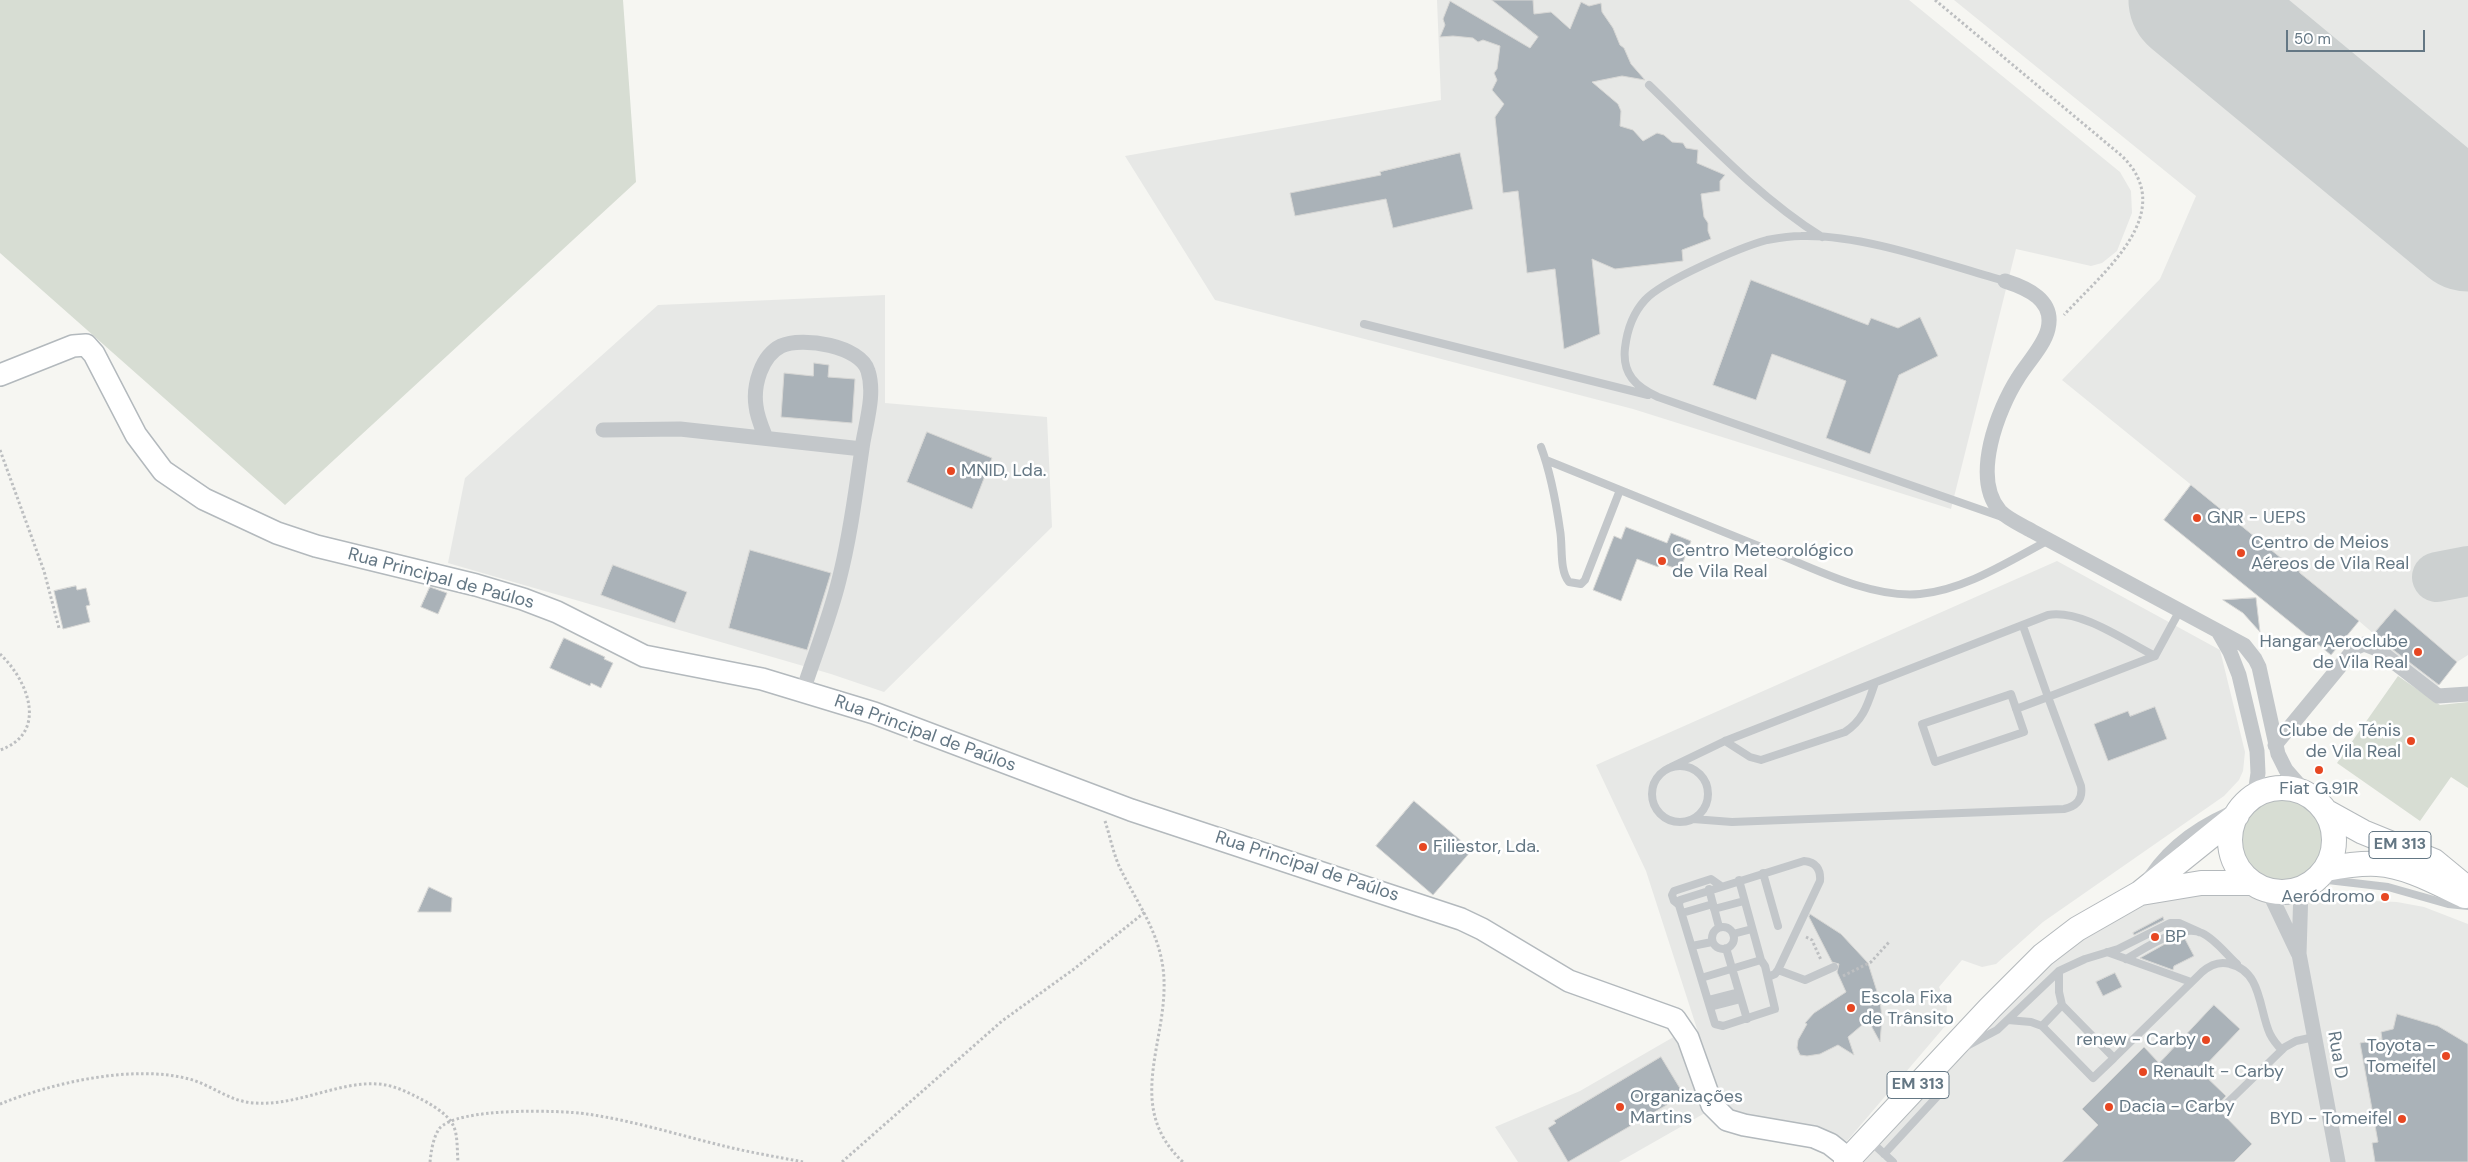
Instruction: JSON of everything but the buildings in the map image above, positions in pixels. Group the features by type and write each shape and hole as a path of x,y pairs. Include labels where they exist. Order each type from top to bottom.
{"main road":[{"name":"EM 313","path":"1849,1161 1876,1146 1929,1073 2043,955 2077,929 2140,893 2246,804 2274,789 2290,789 2306,793 2325,811 2363,832 2434,861 2468,889"},
{"path":"2246,804 2231,830 2231,845 2234,860 2242,873 2261,887"},
{"name":"EM 313","path":"2315,879 2332,855 2334,840 2332,824 2325,811"},
{"name":"EM 313","path":"2140,893 2201,883 2261,887 2285,892 2315,879 2360,864 2389,865 2418,874 2468,898"}],"street":[{"path":"2005,281 2029,289 2041,300 2048,315 2048,329 2006,399 1990,441 1988,464 1993,497 2000,510 2013,521 2244,645 2256,659 2275,745 2286,770 2306,793"},
{"path":"766,438 758,417 755,398 757,382 767,359 779,346 789,343 817,343 854,354 866,364 871,391 852,517 839,580 803,691"},
{"name":"Rua Principal de Paúlos","path":"0,374 73,346 86,346 94,354 127,419 149,455 170,477 209,501 295,540 490,588 531,602 566,617 644,656 751,676 803,691 892,720 1100,798 1448,914 1482,929 1570,981 1670,1016 1680,1024 1686,1034 1709,1098 1721,1116 1739,1124 1820,1139 1834,1146 1849,1161"},
{"path":"603,430 673,429 862,449"},
{"path":"2217,630 2236,667 2257,750 2258,773 2246,804"},
{"path":"2275,745 2355,648 2364,644 2377,648 2438,696 2468,694"},
{"path":"2299,954 2315,879"},
{"path":"2261,887 2299,954"},
{"name":"Rua D","path":"2299,954 2338,1162"}],"lane":[{"path":"1649,86 1763,193 1790,216 1822,237"},
{"path":"2005,281 1882,248 1822,237 1785,238 1750,246 1668,283 1644,302 1628,330 1625,365 1628,375 1640,388 2013,521"},
{"path":"1364,324 1670,400"},
{"path":"1541,447 1546,460 1560,528 1563,570 1565,577 1575,585 1581,584 1585,580 1620,490"},
{"path":"1546,460 1849,582 1903,594 1935,591 1969,580 2049,540"},
{"path":"2016,709 2155,656 2180,610"},
{"path":"2024,626 2081,786 2080,799 2076,805 2068,808 1732,822 1693,819 1675,822 1658,814 1653,806 1652,786 1662,771 1725,741 2024,626 2048,615 2070,615 2091,623 2155,656"},
{"path":"1725,741 1750,757 1761,760 1845,732 1854,727 1864,714 1875,683"},
{"path":"2011,694 2016,709 2024,732 1935,762 1922,724 2011,694"},
{"path":"1671,767 1689,767 1704,779 1708,797 1706,806 1693,819"},
{"path":"1676,903 1684,897 1804,861 1811,862 1817,866 1820,873 1820,881 1811,902 1778,970 1775,974 1768,976"},
{"path":"1763,873 1778,926"},
{"path":"1719,1027 1715,1024 1682,913 1672,895 1674,890 1711,879 1721,886"},
{"path":"2315,879 2388,887 2448,904 2468,906"},
{"path":"1676,903 1710,1022 1719,1027 1776,1009 1768,976 1761,960 1738,880"},
{"path":"1709,890 1719,927"},
{"path":"1682,913 1744,901"},
{"path":"1947,1054 1985,1038 2008,1020 2059,970 2107,952 2172,922 2199,932 2211,940 2254,982 2269,1031 2282,1050"},
{"path":"1692,946 1712,942 1720,948 1726,948 1733,941 1733,934 1726,927 1719,927 1712,935 1712,942"},
{"path":"1733,934 1752,929"},
{"path":"2126,959 2180,932 2199,932"},
{"path":"1726,948 1746,1019"},
{"path":"2107,952 2191,982"},
{"path":"1701,978 1761,960"},
{"path":"2008,1020 2031,1022 2042,1026 2093,1078 2206,969 2218,963 2231,964 2243,970"},
{"path":"1778,970 1805,980 1834,967"},
{"path":"2059,970 2059,992 2062,1005 2114,1058"},
{"path":"1709,1004 1740,996"},
{"path":"2042,1026 2062,1005"},
{"path":"2221,1109 2282,1050 2293,1042 2314,1037"},
{"path":"1876,1146 1893,1162"}],"path":[{"path":"1935,0 2122,156 2132,166 2143,191 2144,207 2139,222 2121,255 2045,336"},
{"path":"0,450 44,571 59,628"},
{"path":"0,654 11,665 26,692 30,721 26,732 19,741 0,750"},
{"path":"1100,798 1120,867 1145,912 1158,942 1163,968 1164,1001 1159,1038 1152,1067 1150,1096 1161,1133 1172,1152 1183,1162"},
{"path":"842,1162 1002,1022 1074,969 1145,912"},
{"path":"0,1104 65,1083 105,1077 154,1074 190,1079 233,1099 254,1104 276,1104 356,1086 378,1084 400,1088 425,1101 450,1121 454,1126 458,1162"},
{"path":"430,1162 432,1146 439,1129 450,1121 485,1113 515,1111 586,1114 730,1148 803,1162"}],"shaded area":[{"path":"0,0 623,0 636,182 285,505 0,253"},
{"path":"1437,0 1909,0 2120,172 2131,191 2132,213 2117,251 2102,263 2091,266 2016,249 1951,509 1633,409 1215,300 1125,156 1441,100"},
{"path":"1954,0 2468,0 2468,655 2457,662 2435,689 2372,636 2374,634 2359,621 2062,380 2160,279 2196,196"},
{"path":"885,295 885,403 1047,417 1052,527 884,692 831,674 448,563 465,478 658,305"},
{"path":"2057,561 2220,650 2245,752 2243,771 2239,780 2224,796 2043,922 1996,964 1982,967 1962,960 1939,987 1947,1005 1946,1025 1847,1141 1812,1126 1739,1114 1731,1110 1719,1097 1646,871 1596,765"},
{"name":"Clube de Ténis de Vila Real","path":"2398,676 2440,705 2468,702 2468,788 2451,777 2420,821 2337,763"},
{"path":"2282,800 2297,803 2310,812 2319,825 2322,840 2319,855 2310,868 2297,877 2282,880 2267,877 2254,868 2245,855 2242,840 2245,825 2254,812 2267,803"},
{"path":"2197,894 2397,902 2424,907 2468,924 2468,1162 1864,1162 2016,993 2064,950 2155,897"},
{"path":"1677,1035 1705,1113 1619,1162 1518,1162 1495,1127 1580,1091"}],"taxiway":[{"path":"2437,577 2468,571"}],"runway":[{"path":"2191,0 2468,229"}],"place":[{"name":"MNID, Lda.","path":"951,471"},
{"name":"GNR - UEPS","path":"2197,518"},
{"name":"Centro de Meios Aéreos de Vila Real","path":"2241,553"},
{"name":"Centro Meteorológico de Vila Real","path":"1662,561"},
{"name":"Hangar Aeroclube de Vila Real","path":"2418,652"},
{"name":"Clube de Ténis de Vila Real","path":"2411,741"},
{"name":"Fiat G.91R","path":"2319,770"},
{"name":"Filiestor, Lda.","path":"1423,847"},
{"name":"Aeródromo","path":"2385,897"},
{"name":"BP","path":"2155,937"},
{"name":"Escola Fixa de Trânsito","path":"1851,1008"},
{"name":"renew - Carby","path":"2206,1040"},
{"name":"Toyota - Tomeifel","path":"2446,1056"},
{"name":"Renault - Carby","path":"2143,1072"},
{"name":"Organizações Martins","path":"1620,1107"},
{"name":"Dacia - Carby","path":"2109,1107"},
{"name":"BYD - Tomeifel","path":"2402,1119"}]}
